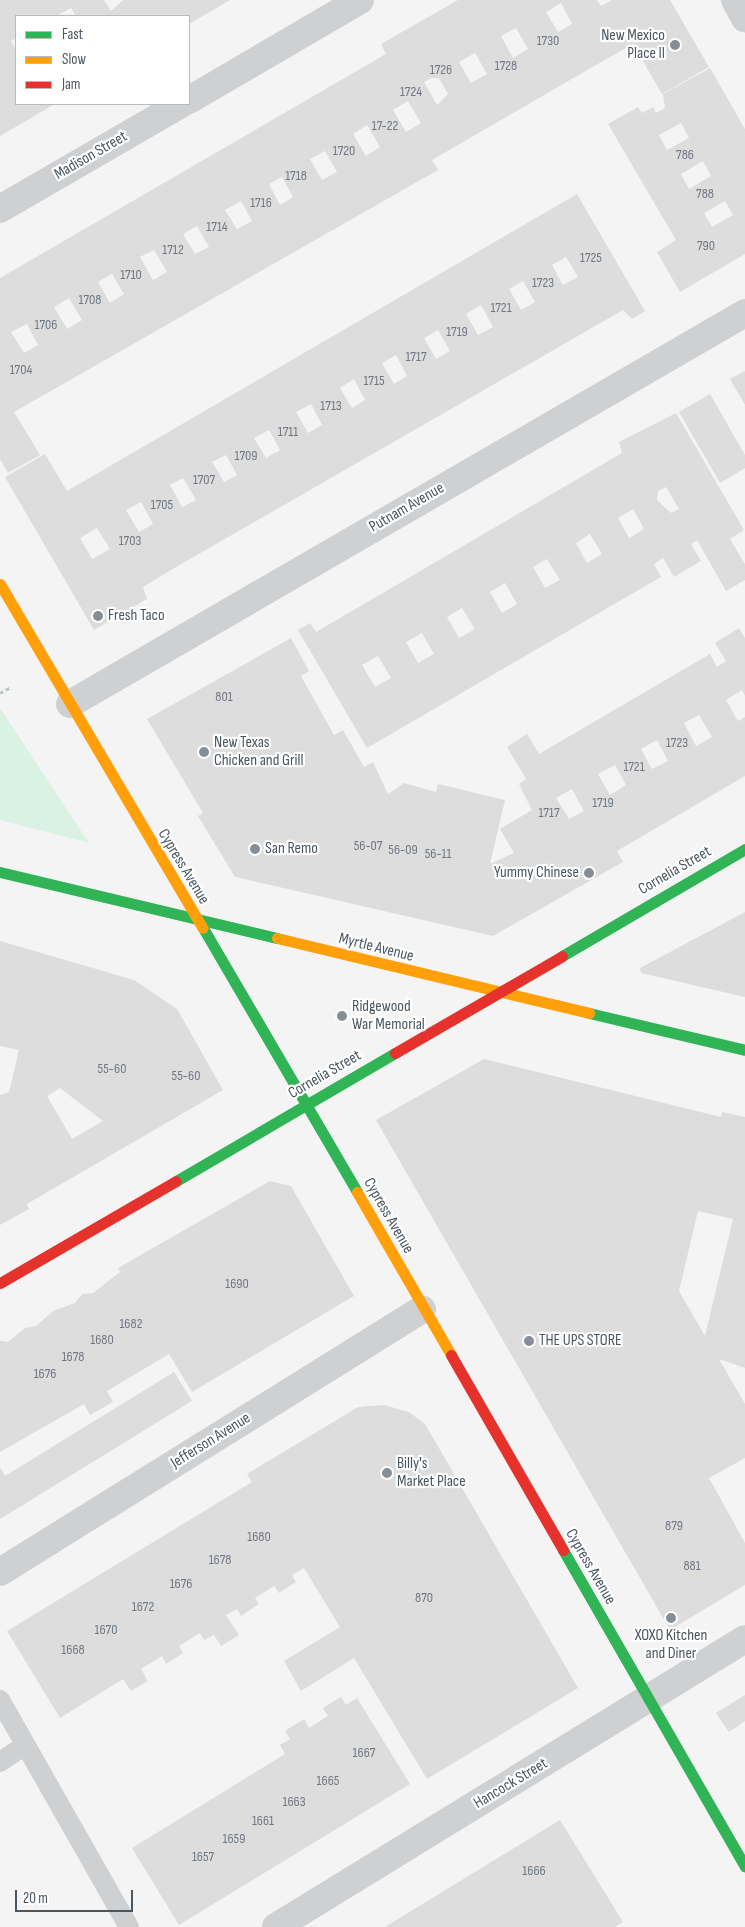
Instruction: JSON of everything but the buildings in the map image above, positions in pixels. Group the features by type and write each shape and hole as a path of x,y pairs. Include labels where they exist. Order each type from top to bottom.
{"main road":[{"name":"Cypress Avenue","path":"0,584 196,921 228,968 304,1106 745,1866"},
{"name":"Cornelia Street","path":"0,1283 745,849"},
{"name":"Myrtle Avenue","path":"0,872 196,921 745,1050"}],"street":[{"path":"190,99 360,0"},
{"path":"735,0 745,18"},
{"name":"Madison Street","path":"0,209 179,105"},
{"name":"Putnam Avenue","path":"70,704 745,313"},
{"name":"Jefferson Avenue","path":"0,1572 422,1308"},
{"name":"Hancock Street","path":"276,1927 745,1639"}],"lane":[{"path":"0,1700 129,1927"},
{"path":"0,1762 26,1745"}],"path":[{"path":"0,693 11,687"}],"green space":[{"path":"0,708 89,843 0,820"}],"traffic: fast":[{"path":"562,956 745,849"},
{"path":"0,872 277,938"},
{"path":"203,928 357,1192"},
{"path":"589,1013 745,1050"},
{"path":"176,1181 395,1053"},
{"path":"563,1550 745,1866"}],"traffic: slow":[{"path":"0,584 203,928"},
{"path":"277,938 589,1013"},
{"path":"357,1192 451,1355"}],"traffic: jam":[{"path":"395,1053 562,956"},
{"path":"0,1283 176,1181"},
{"path":"451,1355 563,1550"}],"place":[{"name":"New Mexico Place II","path":"675,45"},
{"name":"Fresh Taco","path":"98,616"},
{"name":"New Texas Chicken and Grill","path":"204,752"},
{"name":"San Remo","path":"255,849"},
{"name":"Yummy Chinese","path":"589,873"},
{"name":"Ridgewood War Memorial","path":"342,1016"},
{"name":"THE UPS STORE","path":"529,1341"},
{"name":"Billy's Market Place","path":"387,1473"},
{"name":"XOXO Kitchen and Diner","path":"671,1618"}]}
